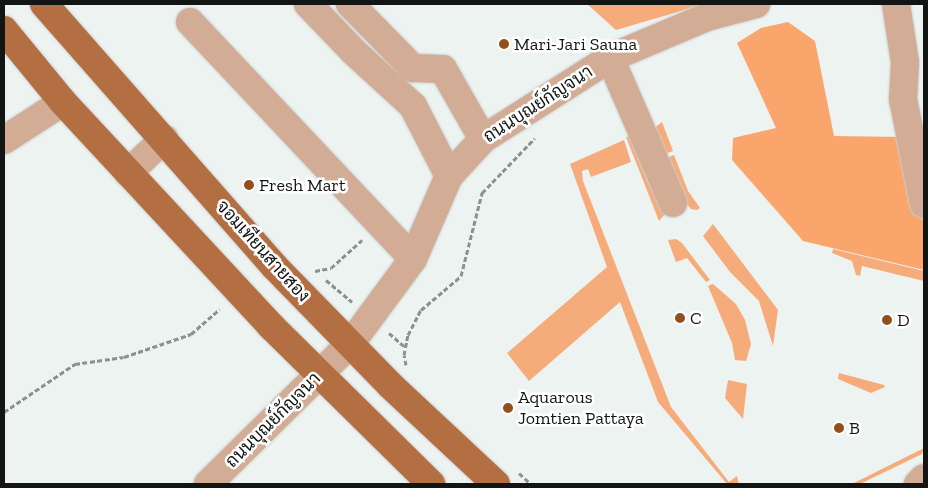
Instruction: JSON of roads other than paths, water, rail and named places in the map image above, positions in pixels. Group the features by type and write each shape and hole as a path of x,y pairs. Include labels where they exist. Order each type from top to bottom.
{"main road":[{"name":"จอมเทียนสายสอง","path":"44,4 274,266 390,385 506,478"},
{"path":"4,30 63,102 239,292 431,484"}],"street":[{"path":"308,4 354,52 413,106 449,176"},
{"path":"350,4 413,68 443,69 483,139"},
{"name":"ถนนบุณย์กัญจนา","path":"208,484 351,343 413,258 449,176 483,139 610,58 707,16 756,4"},
{"path":"896,4 906,62 903,99 924,204"},
{"path":"190,22 413,258"},
{"path":"610,58 673,203"},
{"path":"4,140 63,102"},
{"path":"128,173 164,139"},
{"path":"918,484 924,478"}],"place":[{"name":"Mari-Jari Sauna","path":"504,44"},
{"name":"Fresh Mart","path":"249,185"},
{"name":"C","path":"680,318"},
{"name":"D","path":"887,320"},
{"name":"Aquarous Jomtien Pattaya","path":"508,408"},
{"name":"B","path":"839,428"}]}
